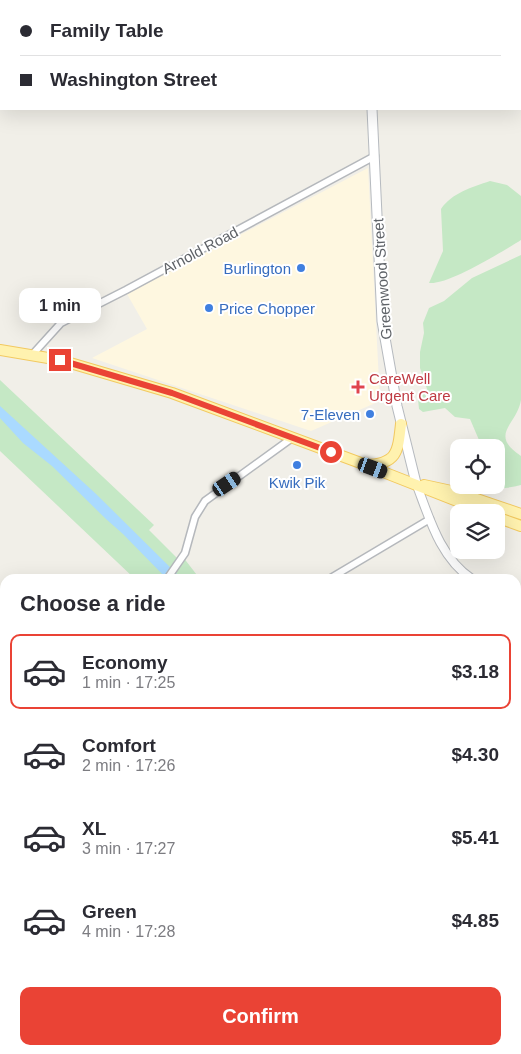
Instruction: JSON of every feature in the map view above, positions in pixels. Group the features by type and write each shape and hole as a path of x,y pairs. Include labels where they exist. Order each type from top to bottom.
{"main road":[{"name":"Greenwood Street","path":"372,110 376,156 382,317 401,424 416,483"},
{"path":"0,350 83,366 188,398 416,483 436,494 463,504"},
{"path":"370,466 381,465 393,458 397,450 401,424"},
{"path":"416,483 440,487 521,514"},
{"path":"505,520 521,526"}],"street":[{"name":"Arnold Road","path":"32,355 60,322 129,288 376,156"},
{"path":"170,574 185,553 195,517 204,501 292,438"},
{"name":"Greenwood Street","path":"416,483 430,519 450,559 466,574"},
{"path":"337,574 430,519"}],"shaded area":[{"path":"368,168 380,401 311,431 92,358 147,329 127,294"}],"green space":[{"path":"490,181 507,185 521,196 521,240 462,273 449,279 429,283 443,251 441,209 451,199 469,188"},
{"path":"521,255 521,400 505,435 511,448 521,456 521,485 506,488 505,439 479,439 470,419 455,417 445,408 423,412 419,409 418,399 427,389 420,368 420,352 424,333 423,323 429,308 444,301 472,278"},
{"path":"0,380 154,525 149,530 179,560 183,557 196,574 130,574 0,451"}],"water":[{"path":"0,406 95,493 177,574 162,574 52,466 23,443 0,418"}],"place":[{"name":"Burlington","path":"301,268"},
{"name":"Price Chopper","path":"209,308"},
{"name":"CareWell Urgent Care","path":"358,387"},
{"name":"7-Eleven","path":"370,414"},
{"name":"Kwik Pik","path":"297,465"}],"route":[{"path":"60,360 172,393 331,452"}]}
